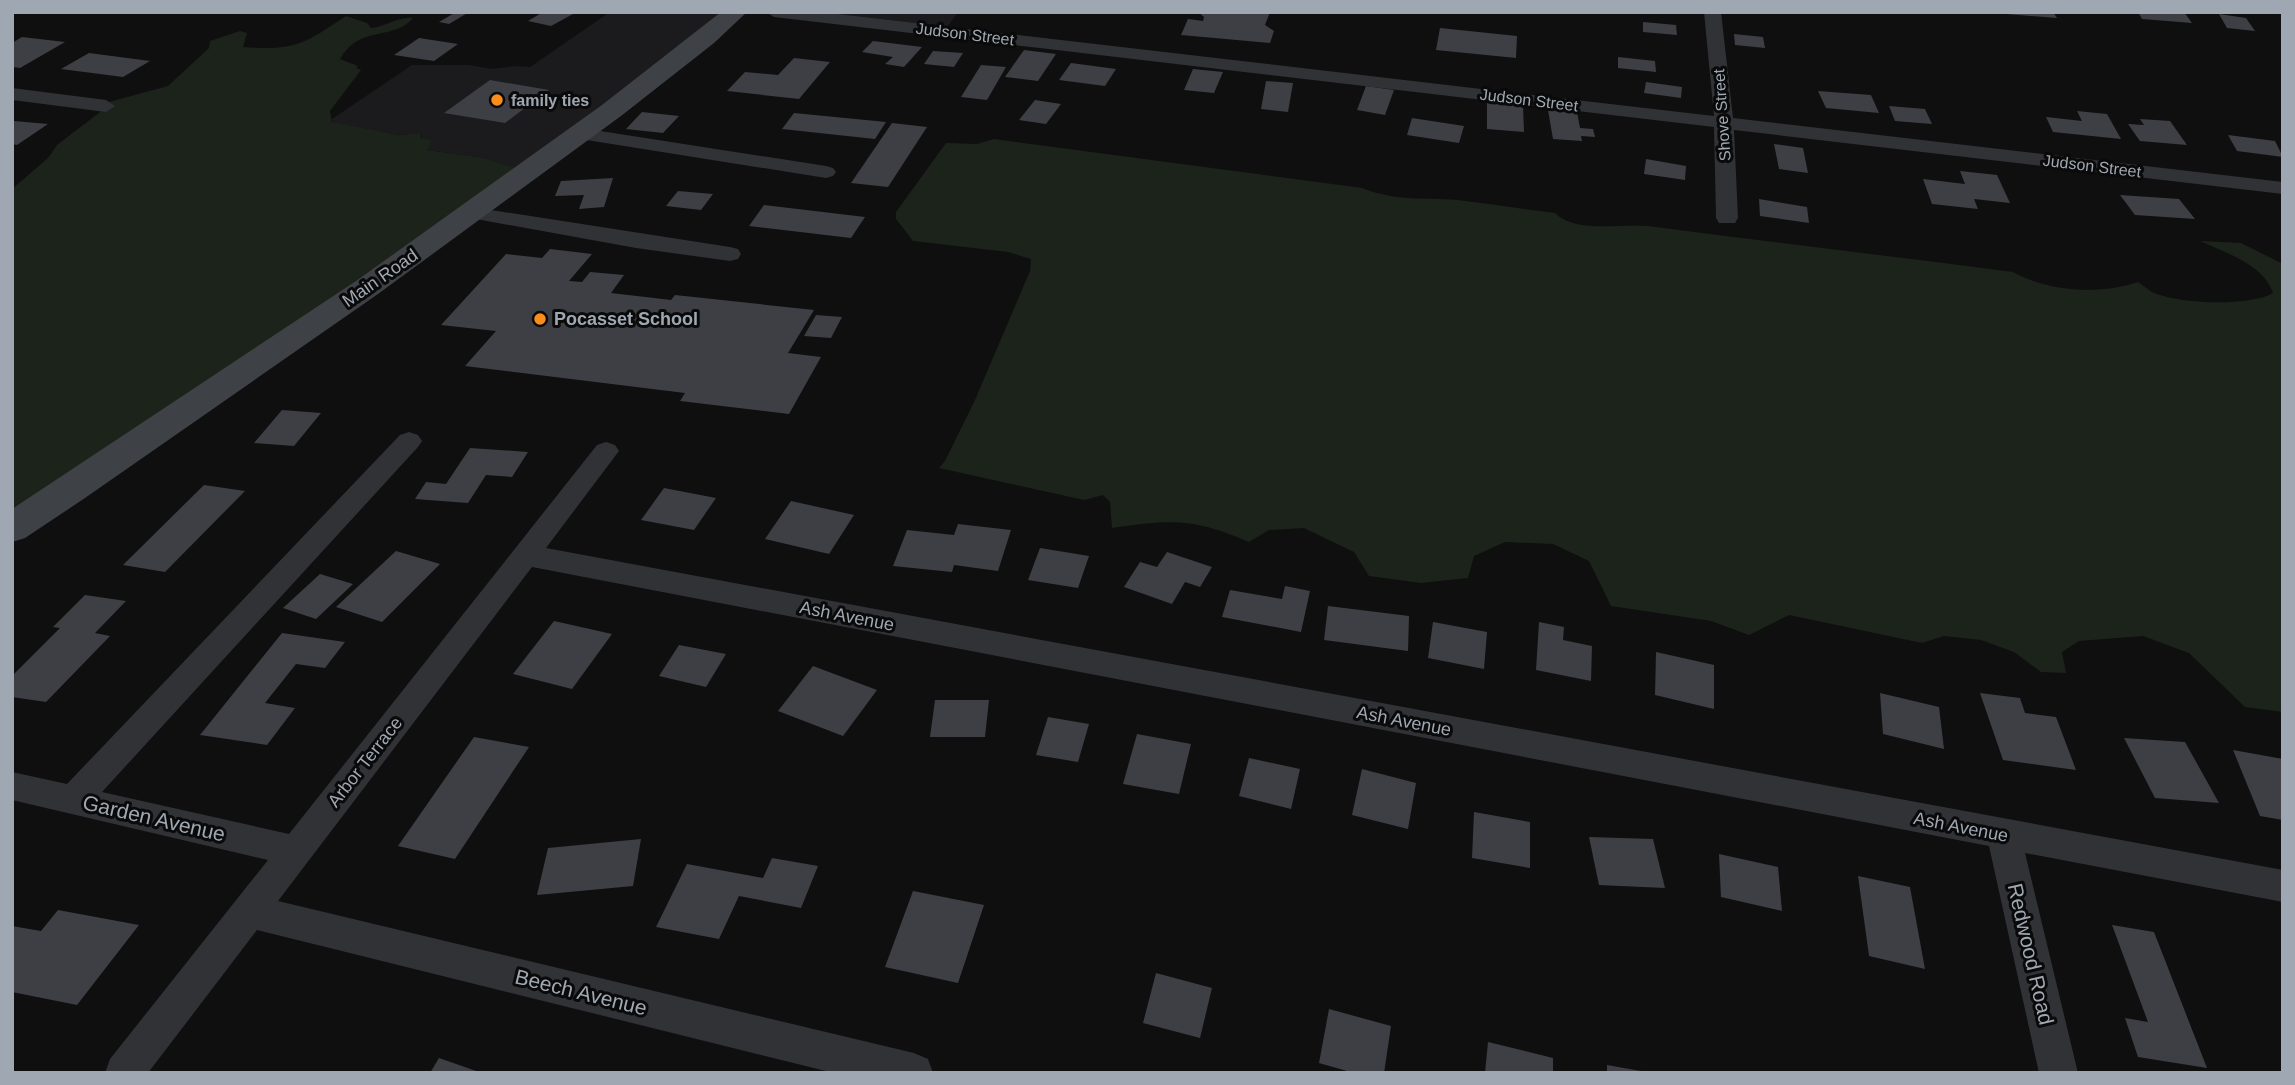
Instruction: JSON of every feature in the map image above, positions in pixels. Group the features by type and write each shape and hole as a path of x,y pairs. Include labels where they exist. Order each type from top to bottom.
{"main road":[{"name":"Main Road","path":"12,528 233,381 472,213 622,104 736,12"}],"street":[{"name":"Judson Street","path":"774,12 2283,188"},
{"name":"Shove Street","path":"1712,12 1724,123 1727,218"},
{"path":"12,94 106,106"},
{"path":"581,134 826,172"},
{"path":"472,213 730,254"},
{"path":"74,800 410,441"},
{"name":"Arbor Terrace","path":"124,1073 606,451"},
{"name":"Ash Avenue","path":"525,555 2283,886"},
{"name":"Garden Avenue","path":"12,786 296,851"},
{"name":"Redwood Road","path":"2004,835 2059,1073"},
{"name":"Beech Avenue","path":"249,911 914,1073"}],"shaded area":[{"path":"610,12 742,12 525,172 485,158 427,150 420,133 400,135 333,123 332,119 412,65 469,65 492,69 530,67"},
{"path":"788,12 958,12 945,30"},
{"path":"346,16 367,23 371,28 413,18 396,30 366,37 348,48 340,59 358,66 356,68 361,70 330,111 332,122 399,135 420,133 421,138 432,140 427,150 485,158 526,172 12,528 12,189 48,158 57,145 108,106 109,102 168,86 209,48 210,41 240,31 247,33 243,47 275,48 298,44"},
{"path":"994,139 1362,188 1399,197 1458,200 1555,213 1586,226 1648,226 2013,272 2042,284 2074,289 2107,289 2138,282 2163,296 2195,301 2231,302 2273,293 2261,274 2252,267 2200,241 2241,243 2283,264 2283,712 2245,707 2189,653 2143,636 2079,641 2062,652 2066,673 2041,672 2014,652 1981,640 1944,636 1922,643 1789,615 1749,635 1711,621 1611,606 1589,561 1553,544 1505,542 1474,556 1468,578 1421,583 1369,576 1354,552 1304,528 1269,530 1249,542 1213,528 1182,523 1150,523 1112,528 1110,502 1103,495 1084,500 939,468 975,400 1030,271 1031,259 1008,252 913,241 896,219 896,212 946,143 977,144"}],"building":[{"path":"456,12 469,12 449,24 439,22"},
{"path":"543,12 573,14 551,26 528,21"},
{"path":"1198,12 1270,12 1265,25 1274,31 1270,43 1181,35 1188,19 1203,21 1204,17"},
{"path":"2053,12 2057,18 2006,14"},
{"path":"2138,12 2184,12 2192,23 2142,19"},
{"path":"2219,14 2246,18 2255,31 2227,28"},
{"path":"1643,22 1676,25 1677,35 1643,32"},
{"path":"1440,28 1517,36 1516,58 1436,50"},
{"path":"1734,34 1763,37 1765,48 1735,45"},
{"path":"22,37 65,42 20,68 12,67 12,43"},
{"path":"419,38 458,44 434,61 394,55"},
{"path":"873,41 922,47 904,67 885,64 893,57 862,52"},
{"path":"1024,50 1056,54 1038,81 1005,77"},
{"path":"933,51 963,53 954,67 924,64"},
{"path":"89,53 150,61 123,77 61,69"},
{"path":"1618,57 1655,61 1656,72 1618,68"},
{"path":"794,58 830,62 799,99 727,91 745,72 778,75"},
{"path":"1071,63 1116,69 1105,86 1059,80"},
{"path":"981,65 1006,67 987,100 961,97"},
{"path":"1193,69 1223,72 1214,93 1184,90"},
{"path":"490,80 549,90 505,123 444,113"},
{"path":"1266,81 1293,83 1288,112 1261,109"},
{"path":"1646,82 1682,87 1681,98 1644,93"},
{"path":"1366,86 1394,90 1385,115 1357,110"},
{"path":"1818,91 1871,95 1879,113 1826,108"},
{"path":"1035,100 1061,104 1046,124 1019,120"},
{"path":"1487,103 1523,106 1524,132 1487,129"},
{"path":"1889,106 1925,109 1932,124 1895,121"},
{"path":"1548,110 1577,112 1580,128 1593,129 1595,137 1581,136 1582,141 1553,139"},
{"path":"2077,111 2107,114 2121,139 2053,132 2046,117 2082,121"},
{"path":"642,112 679,116 663,133 626,129"},
{"path":"794,113 886,122 875,139 782,129"},
{"path":"1412,118 1464,126 1459,143 1407,135"},
{"path":"2140,119 2170,121 2187,145 2140,141 2128,124 2144,125"},
{"path":"12,122 48,124 17,145 12,144"},
{"path":"892,123 927,127 888,187 851,183"},
{"path":"2228,135 2275,141 2283,157 2237,151"},
{"path":"1774,144 1803,148 1808,173 1779,169"},
{"path":"1646,159 1686,166 1685,180 1644,174"},
{"path":"1960,171 1997,175 2010,203 1974,199 1978,209 1932,204 1923,179 1965,184"},
{"path":"613,178 604,207 579,209 584,195 555,196 561,181"},
{"path":"678,191 713,194 701,210 666,206"},
{"path":"2120,195 2179,199 2195,219 2135,215"},
{"path":"1759,199 1807,207 1809,223 1760,216"},
{"path":"764,205 865,217 851,238 749,226"},
{"path":"550,249 592,254 569,281 582,282 590,272 624,275 611,293 671,300 675,295 814,310 788,353 821,357 789,414 680,401 685,393 465,366 496,331 441,325 506,254 542,258"},
{"path":"816,315 842,317 831,338 804,336"},
{"path":"282,410 321,413 294,446 254,443"},
{"path":"470,448 528,452 512,477 486,475 468,503 415,499 426,482 446,484"},
{"path":"204,485 245,491 165,572 123,565"},
{"path":"664,488 716,498 694,530 641,520"},
{"path":"791,501 854,515 829,554 765,539"},
{"path":"958,524 1011,530 998,571 954,565 952,572 893,566 907,530 954,535"},
{"path":"1040,548 1089,556 1078,588 1028,580"},
{"path":"396,551 440,564 382,622 336,607"},
{"path":"1167,552 1212,567 1200,587 1185,582 1172,604 1124,587 1140,562 1157,567"},
{"path":"320,574 353,584 316,619 283,608"},
{"path":"1285,586 1310,591 1301,632 1222,617 1230,590 1282,599"},
{"path":"85,595 126,601 95,633 110,636 46,702 12,697 12,676 60,628 53,627"},
{"path":"1328,606 1409,616 1408,651 1324,640"},
{"path":"554,621 612,634 572,689 513,674"},
{"path":"1433,622 1487,632 1484,669 1428,658"},
{"path":"1539,622 1564,627 1563,640 1592,646 1591,681 1536,670"},
{"path":"282,633 345,642 325,668 296,664 265,703 295,708 267,745 200,735"},
{"path":"679,645 726,654 706,687 659,676"},
{"path":"1656,652 1714,665 1714,709 1655,695"},
{"path":"813,666 877,690 843,736 778,711"},
{"path":"1880,693 1939,707 1944,749 1883,734"},
{"path":"1980,693 2020,698 2025,713 2056,717 2076,770 2003,760"},
{"path":"935,700 989,700 985,737 930,737"},
{"path":"1048,717 1089,724 1078,762 1036,755"},
{"path":"1137,734 1191,744 1179,794 1123,784"},
{"path":"474,737 529,747 455,859 398,846"},
{"path":"2124,738 2185,742 2219,803 2155,798"},
{"path":"2233,750 2283,759 2283,820 2260,816"},
{"path":"1249,758 1300,769 1291,809 1239,796"},
{"path":"1362,769 1416,783 1408,829 1352,815"},
{"path":"1474,812 1530,822 1530,868 1472,858"},
{"path":"1589,837 1653,839 1665,888 1599,885"},
{"path":"641,839 633,886 537,895 548,848"},
{"path":"1719,854 1778,867 1782,911 1721,897"},
{"path":"772,858 818,866 801,908 739,896 719,939 656,927 687,864 763,878"},
{"path":"1858,876 1910,887 1925,969 1869,956"},
{"path":"913,891 984,905 958,983 885,967"},
{"path":"58,910 139,925 77,1005 12,992 12,926 41,931"},
{"path":"2112,925 2154,932 2207,1068 2138,1057 2125,1018 2148,1022"},
{"path":"1156,973 1212,988 1200,1038 1143,1023"},
{"path":"1329,1009 1391,1026 1384,1073 1354,1073 1319,1063"},
{"path":"1488,1042 1553,1058 1553,1073 1485,1073"},
{"path":"439,1058 479,1072 479,1073 430,1073"},
{"path":"1607,1065 1641,1071 1607,1073"}],"place":[{"name":"family ties","path":"497,100"},
{"name":"Pocasset School","path":"540,319"}]}
